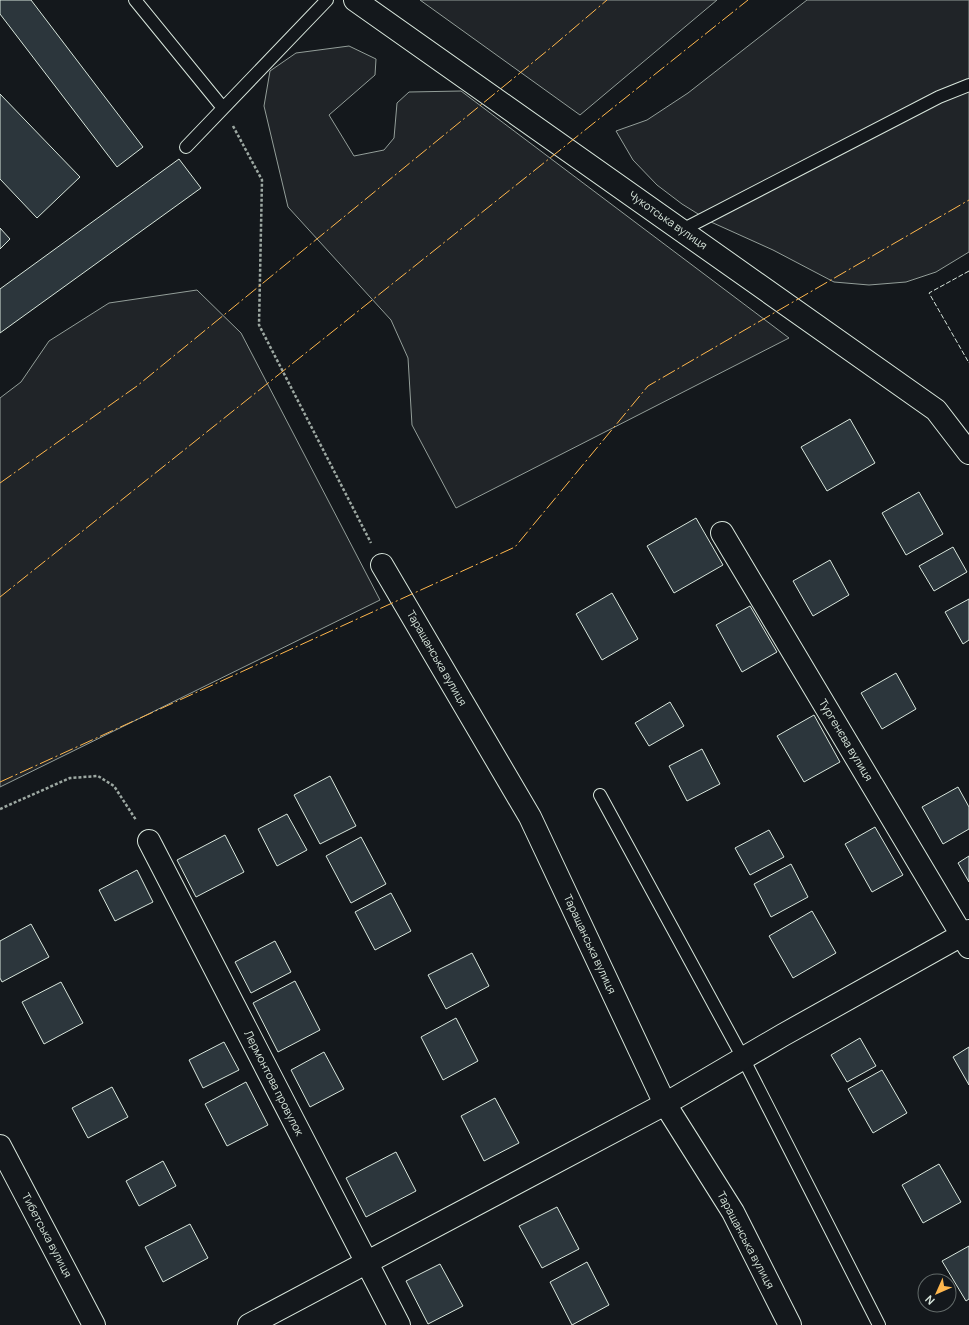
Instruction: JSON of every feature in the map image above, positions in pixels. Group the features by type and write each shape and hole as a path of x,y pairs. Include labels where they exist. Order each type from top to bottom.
{"street":[{"name":"Чукотська вулиця","path":"355,0 936,410 969,453"},
{"name":"Тургенєва вулиця","path":"722,533 967,937"},
{"name":"Таращанська вулиця","path":"382,566 530,817 665,1104 734,1212 790,1325"},
{"name":"Лермонтова провулок","path":"149,841 399,1325"},
{"path":"249,1325 665,1104 743,1058 967,937"},
{"name":"Тибетська вулиця","path":"0,1146 94,1325"}],"lane":[{"path":"134,0 223,108"},
{"path":"186,147 327,0"},
{"path":"682,230 939,97 969,85"},
{"path":"600,795 743,1058 879,1325"}],"path":[{"path":"223,108 262,180 259,325 382,566"},
{"path":"0,809 70,778 98,776 114,786 149,841"}],"shaded area":[{"path":"420,0 717,0 580,115"},
{"path":"807,0 969,0 969,252 936,272 906,282 869,285 834,282 773,250 711,222 682,204 657,185 633,160 616,131 647,120 688,93"},
{"path":"349,46 376,59 375,75 329,115 354,156 384,150 394,138 397,103 409,92 461,91 789,338 456,508 412,425 408,358 391,320 288,207 264,106 270,71 296,53"},
{"path":"197,290 241,333 380,600 0,787 0,398 21,382 49,341 109,303"}],"building":[{"path":"0,0 31,0 143,147 117,167 0,14"},
{"path":"0,94 80,177 37,218 0,179"},
{"path":"179,159 201,188 0,333 0,289"},
{"path":"0,228 10,239 0,249"},
{"path":"850,419 875,463 827,491 801,447"},
{"path":"919,492 943,534 906,555 882,513"},
{"path":"696,518 723,565 674,593 647,546"},
{"path":"953,547 967,572 934,591 919,566"},
{"path":"830,560 849,595 813,616 793,581"},
{"path":"612,593 638,639 602,660 576,614"},
{"path":"969,599 969,640 963,644 945,612"},
{"path":"750,606 777,652 742,672 716,625"},
{"path":"896,673 916,709 882,729 861,693"},
{"path":"670,702 684,726 649,746 635,723"},
{"path":"814,715 840,762 804,782 777,736"},
{"path":"702,749 720,784 687,801 669,766"},
{"path":"330,776 356,826 320,844 294,795"},
{"path":"958,787 969,807 969,829 943,844 922,807"},
{"path":"287,814 307,850 277,866 258,829"},
{"path":"875,827 903,875 872,892 845,844"},
{"path":"769,830 784,857 750,875 735,848"},
{"path":"225,835 244,872 196,897 177,860"},
{"path":"361,837 386,884 351,903 326,856"},
{"path":"969,856 969,882 958,863"},
{"path":"791,864 808,897 771,917 754,884"},
{"path":"137,870 153,902 115,921 99,890"},
{"path":"391,893 411,931 375,950 355,912"},
{"path":"812,911 836,953 793,978 769,936"},
{"path":"31,924 49,957 2,982 0,978 0,941"},
{"path":"275,941 291,972 251,993 235,962"},
{"path":"472,953 489,986 446,1009 428,975"},
{"path":"295,981 320,1030 278,1052 253,1003"},
{"path":"61,982 83,1023 44,1044 22,1002"},
{"path":"456,1018 478,1061 443,1080 421,1037"},
{"path":"860,1038 876,1066 847,1082 831,1055"},
{"path":"224,1042 239,1070 203,1088 189,1060"},
{"path":"969,1047 969,1085 953,1057"},
{"path":"324,1052 344,1089 310,1107 291,1070"},
{"path":"882,1070 907,1113 873,1133 848,1089"},
{"path":"246,1082 268,1125 227,1146 205,1104"},
{"path":"112,1087 128,1117 88,1138 72,1108"},
{"path":"495,1098 519,1143 484,1161 461,1116"},
{"path":"396,1152 416,1191 366,1217 346,1178"},
{"path":"163,1161 176,1186 139,1206 126,1181"},
{"path":"939,1164 961,1202 923,1223 902,1185"},
{"path":"557,1207 579,1249 542,1268 519,1226"},
{"path":"190,1224 208,1258 163,1282 145,1247"},
{"path":"969,1246 969,1299 966,1301 957,1286 957,1273 949,1273 942,1261"},
{"path":"587,1262 609,1305 572,1325 550,1282"},
{"path":"440,1264 463,1306 428,1324 406,1281"}],"fence":[{"path":"969,271 929,293 969,363"}],"power":[{"path":"0,483 137,386 553,46 607,0"},
{"path":"0,597 748,0"},
{"path":"0,782 515,547 648,386 969,200"}]}
